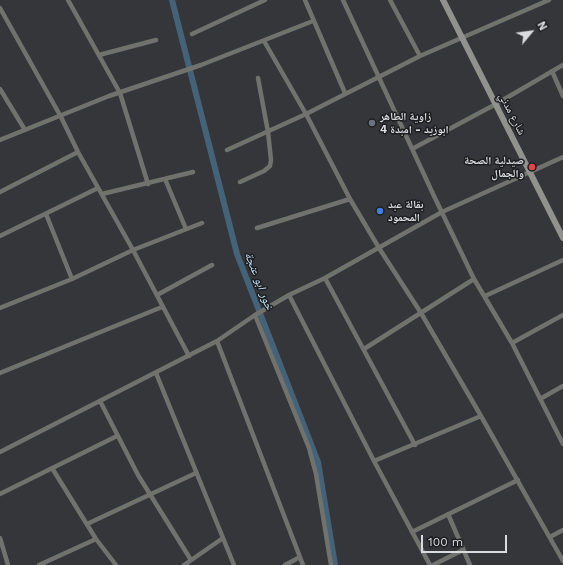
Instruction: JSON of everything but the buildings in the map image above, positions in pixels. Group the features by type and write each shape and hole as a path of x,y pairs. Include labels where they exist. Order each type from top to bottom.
{"street":[{"path":"68,0 120,93 148,184"},
{"path":"192,34 265,0"},
{"path":"305,0 346,93"},
{"path":"343,0 474,279 512,343 563,444"},
{"path":"390,0 420,56"},
{"name":"شارع مدني","path":"443,0 563,238"},
{"path":"227,150 306,114 378,76 420,56 538,2 549,0"},
{"path":"0,8 61,116 78,152 133,250 188,356"},
{"path":"0,140 120,93 201,65 313,21"},
{"path":"99,55 156,40"},
{"path":"264,41 306,114 350,199 379,248 421,313 563,561"},
{"path":"412,149 496,104 563,64"},
{"path":"552,71 563,96"},
{"path":"240,182 264,171 270,166 271,160 268,132 258,78"},
{"path":"0,89 25,130"},
{"path":"0,192 78,152"},
{"path":"0,452 217,342 289,295 325,278 442,212 531,173 563,157"},
{"path":"102,194 193,172"},
{"path":"165,179 186,229"},
{"path":"0,236 98,188"},
{"path":"258,228 350,199"},
{"path":"46,214 72,279"},
{"path":"0,308 72,279 133,250 202,223"},
{"path":"485,296 563,260"},
{"path":"157,295 212,266"},
{"path":"325,278 415,445"},
{"path":"364,349 474,279"},
{"path":"289,295 374,461 431,565 463,550"},
{"path":"0,373 162,306"},
{"path":"512,343 563,315"},
{"path":"255,316 309,448 316,474 331,565"},
{"path":"217,342 303,565"},
{"path":"156,373 234,565"},
{"path":"540,399 563,386"},
{"path":"100,401 150,493 191,560"},
{"path":"374,461 481,416"},
{"path":"0,494 118,436"},
{"path":"52,468 86,524 116,565"},
{"path":"86,524 150,493 196,473"},
{"path":"412,532 518,480"},
{"path":"448,514 470,565"},
{"path":"550,537 563,530"},
{"path":"0,538 8,565"},
{"path":"184,565 223,538"},
{"path":"40,565 96,539"},
{"path":"285,565 300,557"}],"waterway":[{"name":"خور ابو عنجة","path":"172,0 237,254 318,462 335,565"}],"place":[{"name":"زاوية الطاهر ابوزيد - امبدة 4","path":"372,123"},
{"name":"صيدلية الصحة والجمال","path":"532,167"},
{"name":"بقالة عبد المحمود","path":"380,211"}]}
